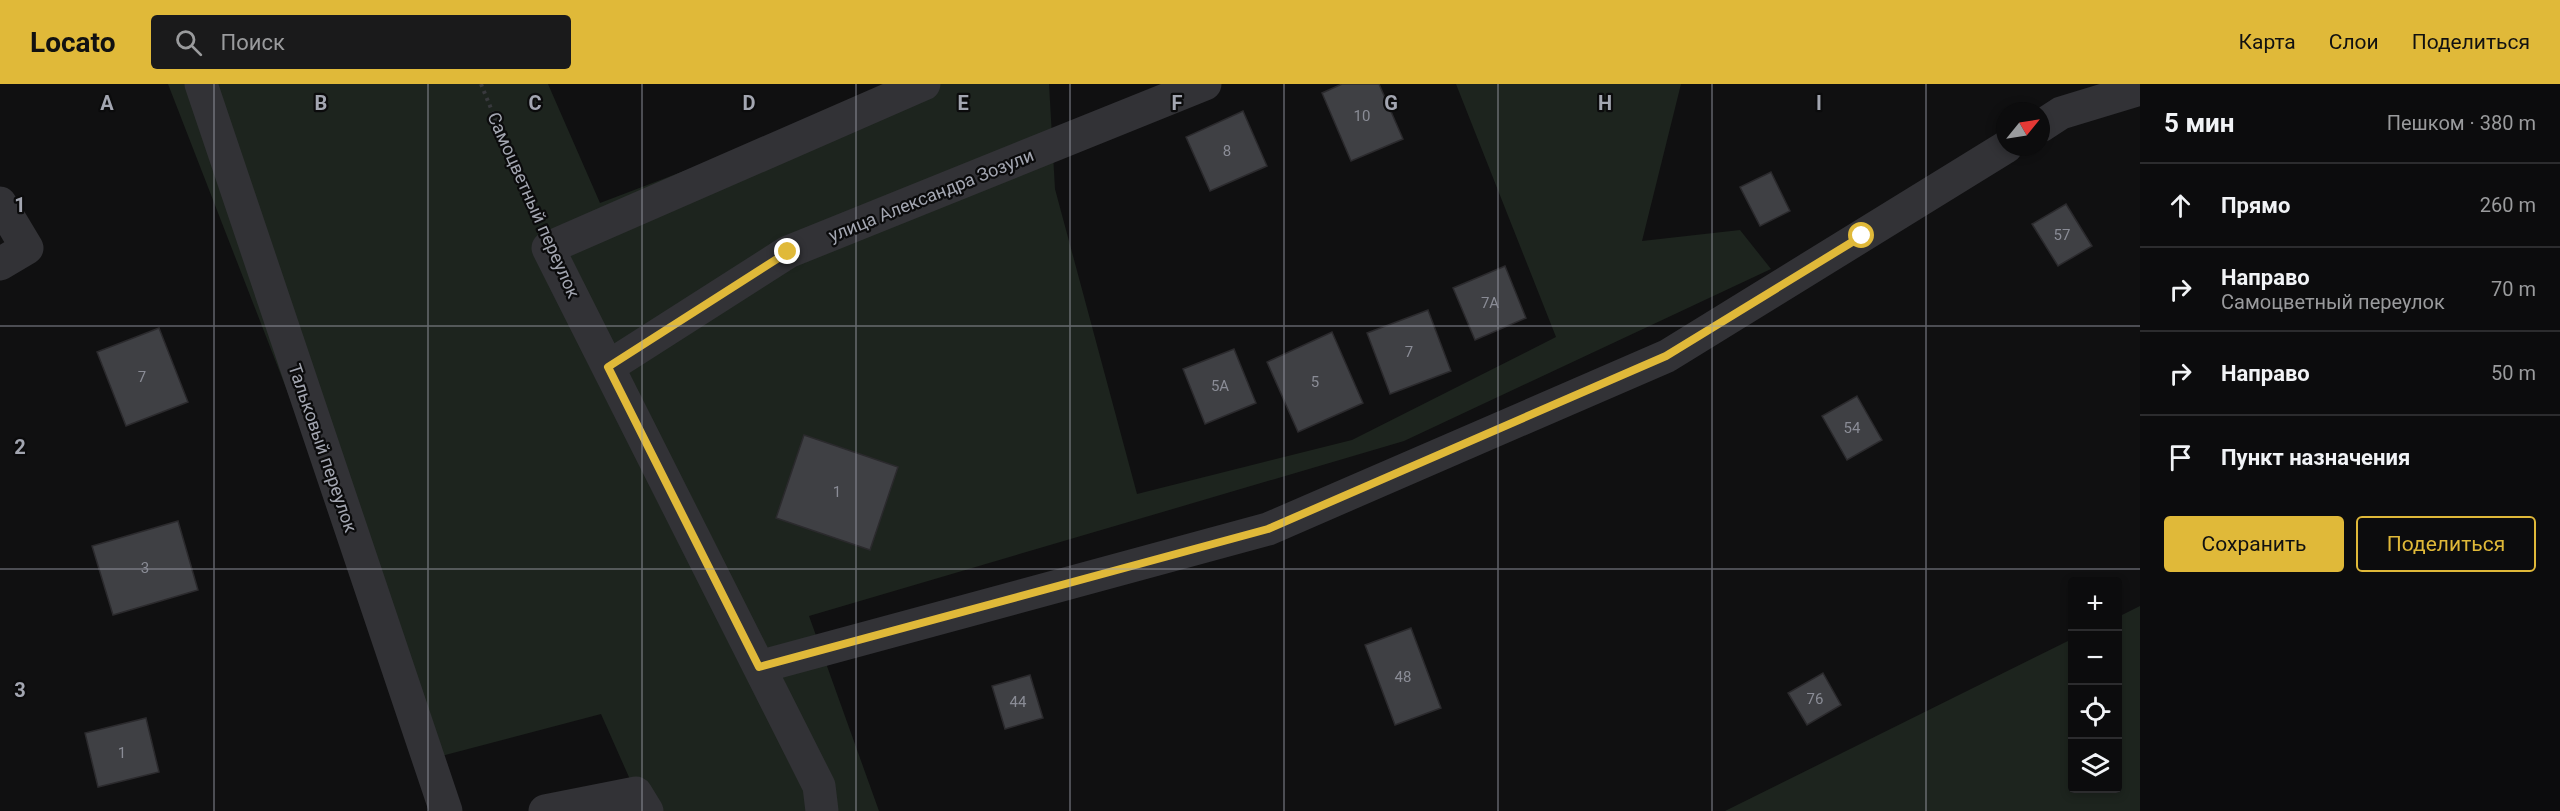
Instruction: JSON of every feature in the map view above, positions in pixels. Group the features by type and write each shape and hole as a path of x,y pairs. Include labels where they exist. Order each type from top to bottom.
{"street":[{"name":"Тальковый переулок","path":"201,84 446,811"},
{"path":"548,248 924,84"},
{"name":"улица Александра Зозули","path":"608,367 788,252 1205,84"},
{"path":"2050,120 2061,113 2140,89"},
{"path":"759,667 1268,529 1666,356 1996,153"},
{"path":"0,203 13,256"},
{"name":"Самоцветный переулок","path":"548,248 819,786 822,811"},
{"path":"545,811 636,793 647,811"}],"path":[{"name":"Самоцветный переулок","path":"481,84 548,248"}],"shaded area":[{"path":"168,84 548,84 600,203 912,84 1049,84 1055,189 1137,494 1352,440 1556,337 1456,84 1681,84 1642,241 1740,230 1771,269 1404,441 809,616 879,811 644,811 601,714 430,759"},
{"path":"2140,606 2140,811 1725,811 2068,641 2068,793 2122,793 2122,615"}],"building":[{"path":"1342,84 1379,84 1403,139 1351,161 1322,93"},
{"path":"1243,111 1267,166 1210,191 1186,137"},
{"path":"1771,172 1790,211 1760,226 1740,187"},
{"path":"2066,204 2092,246 2058,266 2032,224"},
{"path":"1505,266 1526,318 1475,340 1453,288"},
{"path":"1428,310 1451,371 1390,394 1367,333"},
{"path":"159,328 188,402 126,426 97,352"},
{"path":"1332,332 1363,403 1298,432 1267,362"},
{"path":"1234,349 1256,403 1205,424 1183,369"},
{"path":"1857,396 1882,440 1847,460 1822,416"},
{"path":"804,435 898,467 870,550 776,518"},
{"path":"178,521 198,590 113,615 92,546"},
{"path":"1411,628 1441,708 1395,725 1365,645"},
{"path":"1823,673 1841,705 1807,725 1788,693"},
{"path":"1030,675 1043,718 1005,729 992,686"},
{"path":"146,718 159,772 98,787 85,733"}],"route":[{"path":"788,252 608,367 759,667 1268,529 1666,356 1862,236"}]}
